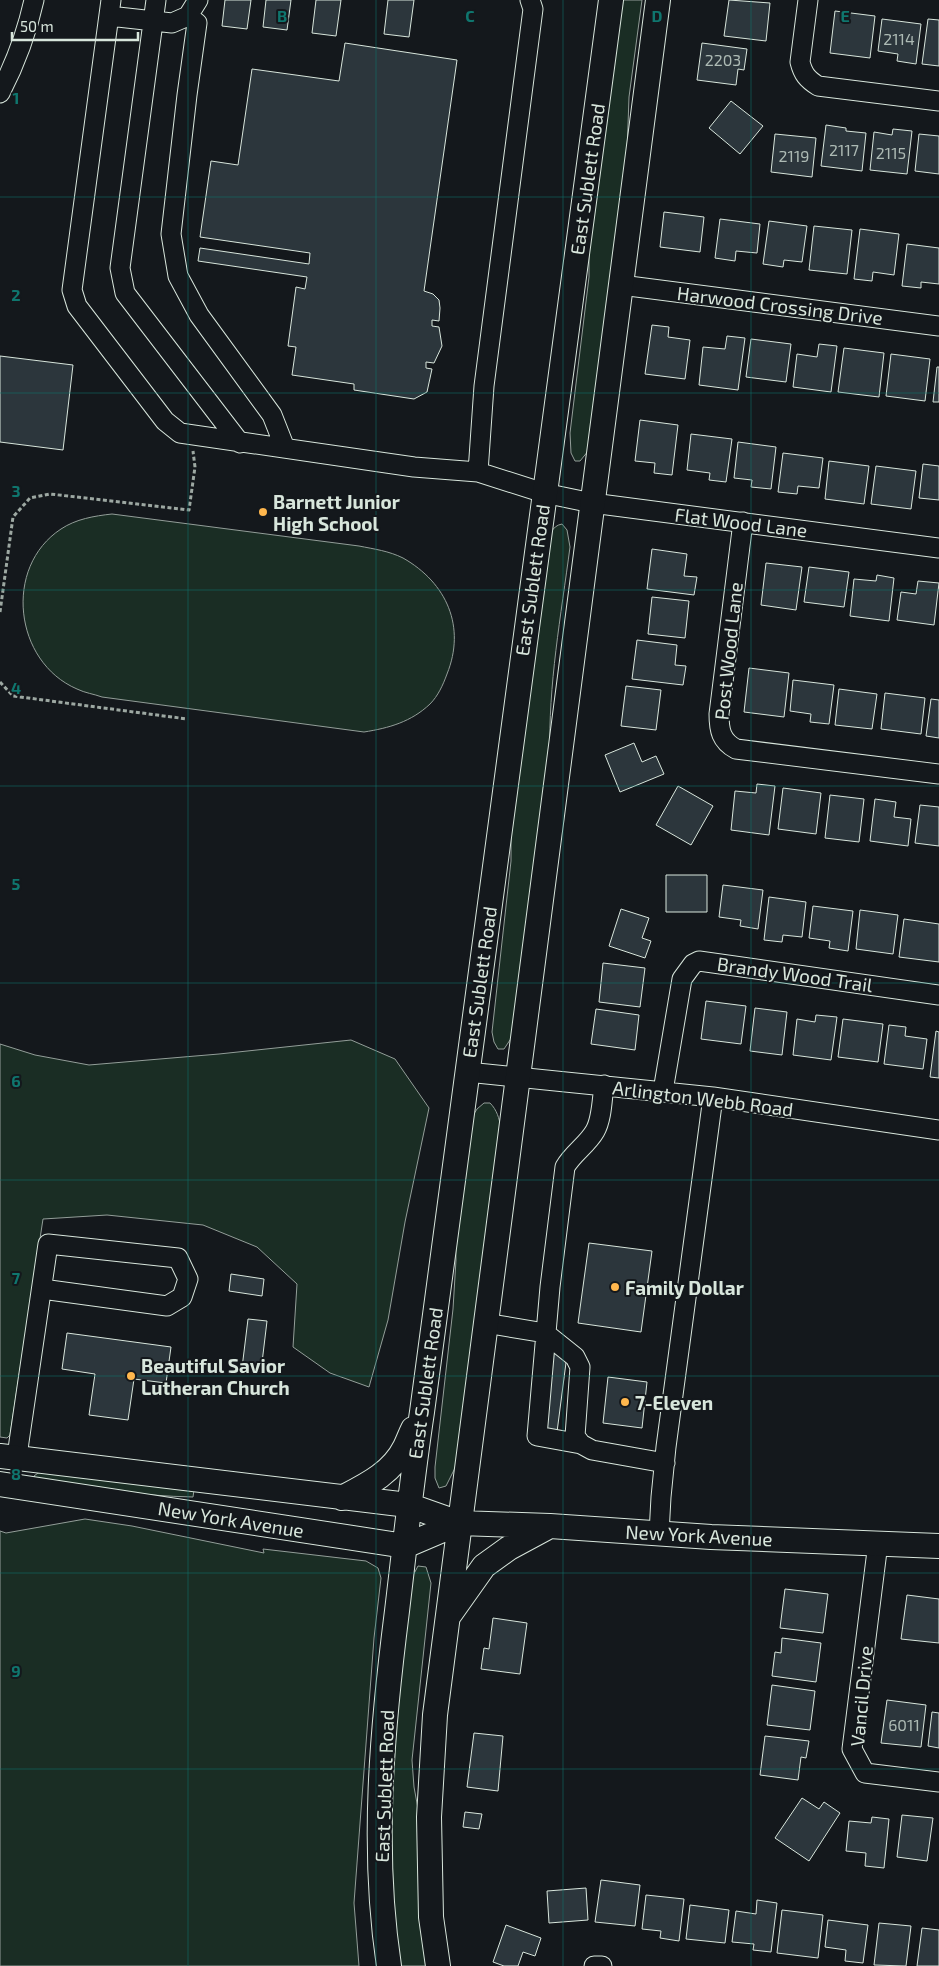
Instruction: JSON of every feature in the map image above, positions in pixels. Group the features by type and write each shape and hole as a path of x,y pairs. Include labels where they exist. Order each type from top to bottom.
{"main road":[{"name":"East Sublett Road","path":"389,1966 384,1938 379,1822 384,1715 405,1546 408,1505 611,0"},
{"path":"438,1966 432,1917 429,1817 435,1715 658,0"},
{"path":"342,1498 380,1476 395,1462 405,1448 422,1412"},
{"path":"7,1485 8,1457"},
{"name":"New York Avenue","path":"8,1457 408,1505 459,1524 550,1526 659,1534 939,1546"},
{"name":"New York Avenue","path":"7,1485 405,1546 459,1524"},
{"path":"446,1620 484,1566 504,1551 550,1526"}],"street":[{"path":"0,93 9,75 30,17 34,0"},
{"path":"156,0 120,268 125,293 240,443"},
{"path":"478,472 484,386 533,9 530,0"},
{"path":"808,0 800,62 802,71 807,79 818,86 939,101"},
{"path":"110,8 172,23 193,8 197,23 171,234 178,276 199,315 272,416 285,448"},
{"name":"Flat Wood Lane","path":"110,8 72,290 76,306 165,421 180,434 414,467 478,472 544,493 592,503 939,548"},
{"name":"Harwood Crossing Drive","path":"621,285 939,326"},
{"name":"Post Wood Lane","path":"743,522 718,714 721,737 727,744 736,749 939,774"},
{"name":"Brandy Wood Trail","path":"663,1091 682,979 692,964 699,961 939,995"},
{"name":"Arlington Webb Road","path":"467,1072 713,1097 939,1130"},
{"path":"604,1086 596,1130 588,1141 571,1157 565,1167 545,1333 537,1436 581,1444 592,1450 665,1464"},
{"path":"659,1534 665,1464 713,1097"},
{"path":"8,1457 42,1289 48,1244 178,1258 188,1279 182,1297 167,1306 42,1289"},
{"path":"485,1323 545,1333 575,1357 580,1367 575,1436 581,1444"},
{"name":"Vancil Drive","path":"878,1543 852,1749 865,1773 939,1782"},
{"path":"594,1966 602,1966"}],"path":[{"path":"0,612 13,517 30,498 50,494 189,510 196,467 192,435"},
{"path":"0,682 14,696 187,719"}],"green space":[{"path":"619,0 642,0 629,97 626,181 589,450 580,461 575,461 571,453 570,433 589,277 589,239"},
{"path":"112,514 359,546 387,552 403,558 431,580 449,608 453,623 454,640 452,657 440,690 430,704 407,720 364,732 102,697 77,689 56,676 40,658 29,637 24,613 24,589 30,566 42,546 61,529 85,518"},
{"path":"562,524 567,530 570,547 553,677 550,755 512,1037 504,1049 498,1049 492,1032 511,861 511,823 546,545 553,529"},
{"path":"351,1040 395,1059 429,1108 405,1222 388,1320 369,1387 330,1373 293,1347 297,1284 257,1247 203,1225 107,1215 43,1219 10,1435 7,1438 0,1437 0,1044 35,1055 89,1065"},
{"path":"484,1103 490,1103 494,1108 501,1128 457,1464 446,1486 439,1488 435,1478 435,1467 453,1309 456,1260 455,1225 472,1117"},
{"path":"48,1471 194,1490 193,1497 95,1489 36,1480 34,1476 38,1473"},
{"path":"85,1519 132,1526 264,1553 263,1549 366,1561 378,1568 381,1578 374,1638 354,1903 359,1966 0,1966 0,1531 6,1533"},
{"path":"418,1566 426,1567 431,1583 412,1760 419,1814 427,1966 397,1966 394,1947 389,1783 409,1583"}],"building":[{"path":"225,0 251,0 247,29 222,26"},
{"path":"266,0 291,0 287,30 263,27"},
{"path":"316,0 341,0 336,36 312,33"},
{"path":"388,0 414,0 409,37 384,34"},
{"path":"729,0 770,3 766,41 724,36"},
{"path":"835,11 875,16 870,58 830,53"},
{"path":"882,19 921,24 916,64 897,61 898,54 878,51"},
{"path":"928,19 939,20 939,66 922,64"},
{"path":"345,43 457,60 424,291 433,294 439,300 439,321 432,320 432,326 439,327 442,346 434,363 426,362 426,368 432,369 427,392 414,399 354,390 354,384 292,375 296,347 288,346 296,287 305,289 307,277 198,261 200,248 309,264 310,253 200,237 211,161 238,165 252,69 339,81"},
{"path":"702,43 747,49 744,70 738,69 736,85 697,80"},
{"path":"731,101 763,126 740,154 709,128"},
{"path":"826,125 846,128 846,131 866,133 862,171 821,166"},
{"path":"893,129 912,131 907,174 870,170 874,132 892,135"},
{"path":"775,134 816,138 812,177 771,172"},
{"path":"919,134 939,136 939,174 915,171"},
{"path":"664,212 704,217 700,252 660,247"},
{"path":"720,219 760,224 757,253 736,251 735,261 715,258"},
{"path":"769,221 807,226 802,262 784,260 783,267 763,264"},
{"path":"814,226 852,230 847,274 809,270"},
{"path":"860,229 899,234 894,275 873,272 872,281 854,279"},
{"path":"907,244 939,248 939,284 921,282 921,288 902,286"},
{"path":"652,325 669,327 668,337 690,340 685,379 645,374"},
{"path":"727,336 745,338 738,390 699,385 703,347 725,349"},
{"path":"751,339 791,344 786,382 746,377"},
{"path":"819,344 837,346 831,392 793,387 797,354 817,357"},
{"path":"844,348 884,353 879,397 838,392"},
{"path":"891,354 930,359 925,401 886,396"},
{"path":"0,356 73,365 63,450 0,442"},
{"path":"937,367 939,367 939,402 933,402"},
{"path":"640,420 678,425 672,475 654,473 655,463 635,461"},
{"path":"691,434 732,439 726,482 709,480 710,473 687,470"},
{"path":"738,442 776,447 771,489 751,487 752,480 734,478"},
{"path":"783,453 823,458 819,488 798,486 797,494 778,492"},
{"path":"829,461 869,466 864,504 825,499"},
{"path":"923,464 939,466 939,500 919,498"},
{"path":"876,466 916,471 911,509 871,504"},
{"path":"652,549 687,554 684,576 697,577 694,595 647,589"},
{"path":"766,563 802,567 796,610 761,605"},
{"path":"809,567 849,572 844,607 804,602"},
{"path":"877,575 894,578 889,621 850,616 854,579 876,581"},
{"path":"918,581 939,583 934,625 897,620 901,592 916,594"},
{"path":"652,597 689,601 685,638 648,634"},
{"path":"637,640 677,645 675,665 686,666 683,685 632,679"},
{"path":"749,668 789,673 784,717 744,712"},
{"path":"793,680 834,685 829,724 810,722 811,714 790,711"},
{"path":"626,686 661,690 656,730 621,726"},
{"path":"839,689 877,694 872,729 835,725"},
{"path":"885,693 925,698 921,734 881,729"},
{"path":"931,699 939,700 939,738 926,736"},
{"path":"634,743 642,762 656,756 664,774 620,792 605,755"},
{"path":"757,784 775,786 769,835 731,830 735,791 756,793"},
{"path":"678,786 713,806 691,845 656,825"},
{"path":"783,788 821,793 816,834 778,829"},
{"path":"830,795 864,799 859,842 825,838"},
{"path":"875,799 896,802 894,817 911,819 908,846 870,841"},
{"path":"920,805 939,807 939,846 915,843"},
{"path":"666,875 707,875 707,912 666,912"},
{"path":"723,885 763,890 758,929 740,926 741,920 719,917"},
{"path":"769,897 806,902 802,937 783,935 782,942 764,940"},
{"path":"813,906 853,911 848,951 829,948 830,941 809,938"},
{"path":"621,909 649,918 642,938 651,941 645,958 609,946"},
{"path":"860,910 898,915 893,954 856,949"},
{"path":"904,919 939,924 939,962 899,957"},
{"path":"603,963 645,968 640,1007 599,1002"},
{"path":"706,1001 746,1006 741,1044 701,1039"},
{"path":"755,1008 787,1012 782,1055 750,1051"},
{"path":"596,1009 639,1015 635,1050 591,1044"},
{"path":"816,1015 837,1017 831,1060 793,1055 797,1019 815,1022"},
{"path":"843,1019 883,1024 878,1062 838,1057"},
{"path":"889,1025 906,1027 905,1036 927,1039 923,1069 884,1064"},
{"path":"936,1031 939,1032 939,1078 930,1077"},
{"name":"Family Dollar","path":"589,1243 652,1251 641,1332 578,1323"},
{"path":"231,1274 264,1279 262,1296 229,1291"},
{"path":"248,1319 267,1321 261,1371 242,1368"},
{"name":"Beautiful Savior Lutheran Church","path":"67,1333 171,1347 166,1383 134,1379 128,1420 89,1415 95,1374 62,1369"},
{"path":"552,1353 567,1355 557,1432 542,1429"},
{"name":"7-Eleven","path":"608,1377 647,1382 642,1428 603,1423"},
{"path":"785,1589 828,1594 823,1633 780,1628"},
{"path":"907,1595 939,1599 939,1643 901,1639"},
{"path":"493,1618 527,1623 520,1674 481,1669 484,1648 489,1649"},
{"path":"782,1638 821,1643 816,1682 772,1676 775,1652 781,1653"},
{"path":"772,1685 815,1691 810,1730 767,1725"},
{"path":"887,1700 926,1705 921,1747 881,1743"},
{"path":"932,1712 939,1713 939,1748 928,1746"},
{"path":"474,1733 503,1736 498,1791 467,1787"},
{"path":"765,1736 809,1741 806,1758 801,1757 798,1780 760,1775"},
{"path":"802,1798 819,1809 824,1802 840,1813 809,1861 775,1838"},
{"path":"465,1812 482,1814 479,1829 463,1827"},
{"path":"902,1815 933,1818 927,1861 897,1857"},
{"path":"872,1817 889,1819 884,1868 865,1866 866,1853 846,1851 849,1821 871,1823"},
{"path":"601,1880 640,1885 635,1926 595,1922"},
{"path":"586,1888 588,1920 549,1923 547,1891"},
{"path":"646,1895 684,1899 679,1941 660,1938 661,1931 642,1929"},
{"path":"757,1900 777,1903 771,1952 753,1950 754,1944 732,1942 736,1911 756,1914"},
{"path":"690,1905 729,1910 725,1943 686,1939"},
{"path":"782,1910 823,1915 818,1958 777,1953"},
{"path":"828,1920 868,1925 863,1963 845,1961 846,1950 825,1947"},
{"path":"879,1923 911,1926 906,1966 874,1965"},
{"path":"506,1925 541,1938 535,1956 523,1952 518,1966 504,1966 493,1962"},
{"path":"922,1928 939,1930 939,1966 917,1966"}],"place":[{"name":"Barnett Junior High School","path":"263,512"},
{"name":"Family Dollar","path":"615,1287"},
{"name":"Beautiful Savior Lutheran Church","path":"131,1376"},
{"name":"7-Eleven","path":"625,1402"}]}
